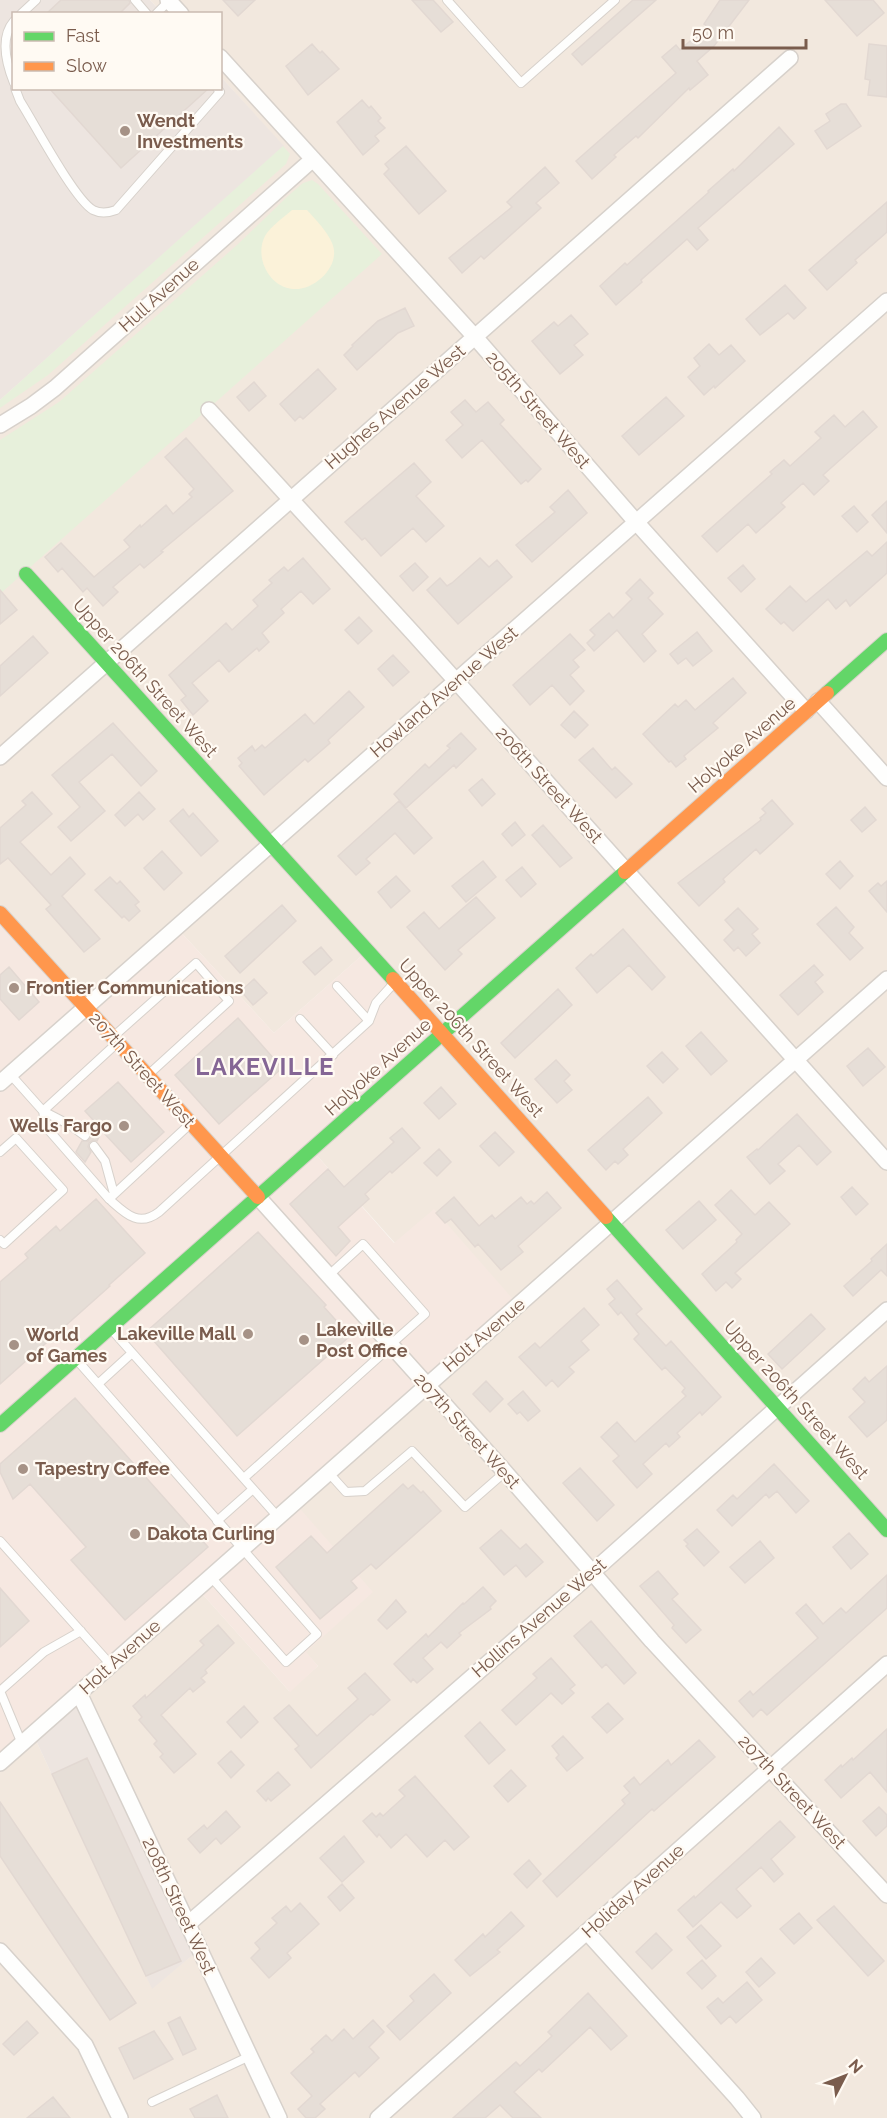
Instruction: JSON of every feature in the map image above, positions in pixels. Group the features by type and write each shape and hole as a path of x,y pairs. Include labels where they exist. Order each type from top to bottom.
{"street":[{"path":"169,0 179,12"},
{"name":"Hughes Avenue West","path":"0,757 790,58"},
{"name":"205th Street West","path":"222,59 475,337 637,523 812,706 887,778"},
{"name":"Hull Avenue","path":"0,425 55,388 313,159"},
{"name":"Howland Avenue West","path":"5,1078 887,301"},
{"name":"206th Street West","path":"209,410 456,681 887,1162"},
{"name":"Upper 206th Street West","path":"26,574 396,981 887,1530"},
{"name":"Holyoke Avenue","path":"0,1425 887,640"},
{"name":"207th Street West","path":"0,913 505,1472 652,1641 887,1895"},
{"name":"Holt Avenue","path":"0,1763 887,979"},
{"name":"Hollins Avenue West","path":"188,1924 887,1310"},
{"name":"Holiday Avenue","path":"378,2118 887,1664"},
{"name":"208th Street West","path":"79,1693 279,2118"},
{"path":"587,1932 753,2118"},
{"path":"0,1951 85,2045 120,2118"}],"lane":[{"path":"23,12 36,0"},
{"path":"135,0 145,12"},
{"path":"158,12 169,0"},
{"path":"447,0 521,83 615,0"},
{"path":"12,23 8,26 2,42 12,77"},
{"path":"16,90 72,186 93,210 105,214 116,210 220,92 218,90"},
{"path":"43,1111 196,963 230,1001 147,1075"},
{"path":"43,1111 46,1127 112,1196 125,1214 147,1220 152,1218 369,1021 376,1003 396,981"},
{"path":"337,986 369,1021"},
{"path":"300,1019 333,1055"},
{"path":"5,1078 43,1111 85,1136"},
{"path":"112,1196 191,1123"},
{"path":"0,1152 16,1138 63,1191 4,1244 0,1240"},
{"path":"94,1146 105,1161 112,1196"},
{"path":"244,1478 424,1314 363,1244 328,1276"},
{"path":"110,1328 278,1517"},
{"path":"98,1384 132,1353"},
{"path":"75,1358 317,1634 286,1662 210,1576"},
{"path":"328,1472 346,1492 365,1491 412,1451 465,1507 505,1472"},
{"path":"217,1521 254,1489"},
{"path":"0,1541 111,1665"},
{"path":"22,1744 0,1691 44,1652 81,1631"},
{"path":"152,2102 250,2056"}],"shaded area":[{"path":"0,0 150,0 161,12 12,12 12,90 222,90 222,78 284,146 0,400"},
{"path":"150,0 887,0 887,2118 0,2118 0,1763 33,1734 152,1988 200,1949 79,1693 197,1588 289,1691 318,1666 306,1653 294,1502 434,1210 395,1243 312,1150 368,950 274,1033 177,928 85,1007 0,913 0,400 283,146 222,78 222,12 161,12"},
{"path":"0,925 85,1007 176,927 274,1033 368,950 443,1034 312,1150 394,1243 434,1209 518,1305 295,1503 373,1592 306,1652 318,1666 290,1692 197,1588 0,1763"},
{"path":"79,1693 200,1949 152,1989 33,1734"}],"green space":[{"path":"283,146 290,154 286,164 48,375 0,408 0,400"},
{"path":"312,180 382,254 0,594 0,440 59,402 237,245 288,196 303,183"}],"sand":[{"path":"292,210 307,210 327,234 334,251 330,268 318,281 310,286 293,289 284,287 271,277 266,270 261,253 265,236"}],"building":[{"path":"61,0 129,0 130,3 121,12 48,12"},
{"path":"223,0 255,0 238,16"},
{"path":"412,0 433,0 453,22 441,32"},
{"path":"633,0 656,0 582,65 572,54"},
{"path":"720,0 749,0 714,46 697,61 708,75 690,90 689,88 638,138 636,136 614,155 616,157 592,179 576,161 676,73 662,57 676,45 680,50 707,26 704,24"},
{"path":"825,0 873,0 884,13 857,36"},
{"path":"312,44 339,69 308,95 286,66"},
{"path":"869,44 887,46 887,97 868,95 870,80 865,79"},
{"name":"Wendt Investments","path":"51,90 207,90 121,168"},
{"path":"362,100 369,108 371,106 381,118 378,121 385,128 375,136 379,141 363,155 337,122"},
{"path":"841,104 846,104 861,126 827,149 815,131 830,121 826,114"},
{"path":"779,127 794,144 698,228 708,240 697,250 687,239 616,305 600,286 625,263 627,265 733,169 734,171"},
{"path":"406,146 446,191 419,214 384,174 389,169 385,164"},
{"path":"545,167 559,183 536,203 541,208 484,259 481,256 462,273 449,258 512,207 507,202"},
{"path":"887,202 887,232 855,260 857,263 827,290 809,270"},
{"path":"785,285 806,308 794,319 788,313 760,335 746,319"},
{"path":"405,308 414,326 398,333 357,370 344,355 378,321"},
{"path":"571,315 588,334 574,345 583,355 560,374 532,341 554,322 558,326"},
{"path":"709,344 719,355 731,345 745,361 704,395 688,377 700,366 694,358"},
{"path":"318,369 336,389 303,419 300,416 295,421 280,404"},
{"path":"254,382 266,396 249,411 237,397"},
{"path":"666,397 684,416 639,455 622,436"},
{"path":"465,400 476,412 488,402 504,420 500,424 541,469 528,482 526,480 521,484 482,440 462,458 446,440 463,425 451,412"},
{"path":"863,411 877,427 823,475 829,481 814,495 803,483 781,503 785,507 756,533 748,524 717,552 702,536 772,474 770,472 784,460 790,466 821,438 815,432 834,415 845,427"},
{"path":"186,438 233,491 144,568 140,564 113,587 118,592 103,606 87,588 83,592 62,568 58,572 45,557 61,543 94,577 130,547 124,540 140,525 141,527 166,505 173,514 192,497 189,494 194,489 165,457"},
{"path":"414,463 431,482 416,496 444,526 426,542 413,528 381,556 365,538 362,540 345,522"},
{"path":"568,490 587,513 532,562 516,545 555,512 550,507"},
{"path":"887,501 887,533 872,515"},
{"path":"854,506 868,522 857,532 842,516"},
{"path":"887,542 887,573 850,606 846,600 836,609 828,599 793,631 784,622 781,624 766,609 790,586 806,602 867,551 872,556"},
{"path":"303,558 330,589 313,604 301,591 281,609 284,613 262,633 269,642 259,651 257,648 229,672 219,660 192,683 208,701 193,715 181,700 186,696 169,675 226,623 232,630 258,606 253,600 272,583 269,580 284,567 288,571"},
{"path":"480,558 489,567 497,560 512,577 458,624 427,590 440,578 447,586 452,583"},
{"path":"415,563 428,577 413,591 400,576"},
{"path":"743,565 755,579 741,592 728,578"},
{"path":"640,579 653,593 648,598 663,614 642,634 656,651 644,662 617,630 594,651 587,643 595,635 590,630 609,613 613,618 632,599 626,593"},
{"path":"0,590 17,610 0,624"},
{"path":"359,617 372,631 358,644 345,630"},
{"path":"697,632 712,651 693,666 686,658 678,664 670,654"},
{"path":"570,634 585,650 573,660 579,667 570,675 584,691 570,705 552,685 530,705 513,685"},
{"path":"33,636 48,653 0,696 0,666"},
{"path":"393,655 409,672 393,686 378,669"},
{"path":"733,678 746,693 713,723 718,728 684,756 686,759 676,767 643,734 675,704 678,707 686,700 695,710"},
{"path":"349,691 364,707 328,740 330,743 308,762 305,759 264,795 239,766 242,763 238,758 252,746 255,751 262,745 265,748 305,714 314,724"},
{"path":"574,711 588,725 575,738 561,725"},
{"path":"113,723 157,771 141,786 112,754 79,782 105,811 71,841 58,827 80,807 52,775"},
{"path":"461,733 476,749 456,768 454,765 406,808 394,794 425,764 429,768 450,748 447,746"},
{"path":"593,748 612,770 615,767 632,784 616,798 579,760"},
{"path":"482,779 495,794 482,806 469,790"},
{"path":"32,792 52,814 20,842 51,875 70,857 85,874 62,896 100,939 84,952 46,909 51,905 8,858 0,864 0,828 26,805 22,801"},
{"path":"139,792 155,809 143,820 138,814 125,826 115,815"},
{"path":"772,800 793,824 760,854 756,849 723,879 725,882 699,906 678,883 761,820 760,818 766,813 762,809"},
{"path":"399,801 432,838 414,854 395,833 366,859 370,863 356,875 338,856"},
{"path":"865,807 876,820 862,832 851,820"},
{"path":"183,809 189,817 193,813 218,841 201,856 170,821"},
{"path":"515,822 525,835 512,846 502,834"},
{"path":"543,825 572,858 560,867 532,835"},
{"path":"162,851 182,873 164,890 144,868"},
{"path":"483,861 496,877 466,902 452,886"},
{"path":"840,861 853,876 840,889 826,874"},
{"path":"522,867 536,884 521,897 506,880"},
{"path":"396,876 410,891 391,908 378,892"},
{"path":"110,877 117,884 120,881 139,902 135,905 140,911 129,921 124,916 122,918 95,890"},
{"path":"887,881 887,912 869,891 878,883 881,886"},
{"path":"476,897 495,918 458,950 462,954 445,970 407,927 424,912 439,929"},
{"path":"282,905 296,921 240,973 225,956"},
{"path":"836,907 854,927 849,933 863,948 850,960 817,924"},
{"path":"738,908 758,929 752,934 760,943 746,956 738,947 734,951 724,940 734,930 725,920"},
{"path":"623,929 665,977 652,990 629,965 597,993 576,968"},
{"path":"321,947 332,960 315,975 303,962"},
{"path":"814,965 823,975 815,982 823,992 798,1015 780,995"},
{"name":"Frontier Communications","path":"9,967 39,1002 19,1020 0,999 0,975"},
{"path":"254,979 267,993 253,1005 241,991"},
{"path":"558,989 572,1005 515,1058 501,1043"},
{"path":"238,1018 282,1068 219,1124 175,1075"},
{"path":"701,1032 727,1061 711,1075 686,1046"},
{"path":"868,1048 885,1067 863,1086 847,1066"},
{"path":"662,1052 678,1069 663,1083 647,1066"},
{"path":"556,1060 570,1075 564,1081 572,1090 557,1103 535,1079"},
{"name":"Wells Fargo","path":"118,1082 164,1132 131,1162 102,1131 97,1141 93,1140 89,1143 88,1147 91,1152 85,1162 76,1152 82,1141 88,1141 91,1137 88,1131 94,1121 85,1111"},
{"path":"441,1087 456,1104 439,1119 424,1103"},
{"path":"648,1097 662,1113 623,1149 628,1155 618,1164 615,1161 606,1170 588,1150"},
{"path":"797,1114 831,1152 817,1165 799,1145 778,1164 785,1171 770,1184 747,1157 758,1150"},
{"path":"402,1128 420,1148 365,1194 369,1199 338,1227 350,1241 336,1256 290,1204 328,1169 344,1187 394,1142 390,1138"},
{"path":"495,1132 514,1152 499,1166 480,1146"},
{"path":"439,1149 451,1162 437,1176 424,1163"},
{"path":"852,1187 868,1204 856,1215 841,1197"},
{"path":"731,1190 755,1215 769,1202 790,1224 735,1273 741,1279 732,1288 726,1282 716,1291 702,1274 737,1242 736,1240 742,1234 715,1205"},
{"path":"547,1192 561,1208 518,1246 523,1252 501,1270 478,1244 475,1247 451,1219 445,1223 436,1213 454,1197 479,1226 492,1215 495,1219 521,1197 527,1204 531,1201 534,1204"},
{"path":"96,1199 145,1253 0,1384 0,1282 28,1258 25,1254 56,1226 60,1231"},
{"path":"699,1201 716,1220 683,1249 666,1230"},
{"name":"Lakeville Mall","path":"258,1232 326,1305 324,1307 350,1336 237,1436 146,1332"},
{"path":"887,1244 887,1276 881,1270 853,1296 844,1286"},
{"path":"617,1280 642,1309 636,1314 666,1346 671,1341 721,1397 702,1415 700,1412 677,1433 680,1437 669,1447 666,1443 643,1464 652,1474 637,1488 613,1461 619,1456 601,1437 617,1422 635,1442 686,1396 682,1392 685,1388 665,1367 662,1370 634,1339 639,1334 621,1312 618,1315 609,1304 615,1299 607,1289"},
{"path":"584,1308 599,1325 581,1341 589,1350 569,1367 574,1372 558,1387 552,1380 546,1386 519,1357 535,1343 540,1348"},
{"path":"811,1314 825,1329 782,1369 768,1354"},
{"path":"887,1366 887,1420 867,1437 849,1417 865,1402 853,1389 865,1377 869,1382"},
{"path":"486,1381 503,1399 490,1412 473,1394"},
{"path":"523,1391 540,1411 528,1421 508,1404"},
{"path":"75,1398 208,1547 125,1620 71,1560 86,1547 30,1484 13,1499 0,1472 0,1464"},
{"path":"774,1464 809,1501 796,1513 777,1491 769,1498 766,1494 732,1526 717,1510 733,1495 737,1499"},
{"path":"580,1468 614,1505 597,1521 563,1483"},
{"path":"403,1484 408,1489 413,1485 421,1493 423,1491 441,1511 376,1569 371,1564 351,1581 357,1588 320,1619 276,1567 311,1536 327,1553"},
{"path":"697,1529 719,1552 704,1566 686,1546 688,1544 684,1540"},
{"path":"501,1530 520,1549 526,1544 543,1562 526,1577 516,1565 504,1575 480,1548"},
{"path":"849,1533 868,1554 851,1569 833,1547"},
{"path":"760,1541 774,1558 745,1583 730,1567"},
{"path":"658,1571 678,1594 672,1599 701,1630 686,1643 672,1628 674,1625 640,1586"},
{"path":"887,1575 887,1608 767,1715 761,1709 753,1717 739,1701 750,1691 753,1695 818,1638 796,1613 806,1604 823,1624 841,1608 846,1613"},
{"path":"483,1587 496,1601 490,1607 491,1609 459,1633 461,1635 447,1648 441,1642 423,1658 433,1669 417,1683 413,1679 411,1682 394,1664 426,1634 428,1637"},
{"path":"0,1588 29,1621 0,1647"},
{"path":"396,1600 406,1612 387,1629 378,1620"},
{"path":"591,1621 636,1673 624,1684 606,1664 602,1668 574,1636"},
{"path":"218,1625 234,1643 205,1670 207,1673 201,1678 205,1682 193,1692 190,1688 161,1715 196,1754 174,1773 160,1757 163,1754 154,1744 157,1741 139,1720 142,1717 133,1706 145,1695 146,1698 204,1645 200,1641"},
{"path":"551,1658 575,1685 570,1689 574,1693 562,1704 551,1693 516,1725 502,1710 537,1678 533,1674"},
{"path":"365,1673 390,1700 311,1768 295,1749 299,1746 274,1718 289,1705 317,1736 358,1699 348,1688"},
{"path":"608,1703 623,1719 607,1733 592,1717"},
{"path":"244,1706 258,1722 241,1738 227,1722"},
{"path":"480,1722 505,1750 489,1764 465,1736"},
{"path":"887,1729 887,1792 870,1772 841,1798 825,1780 841,1765 842,1767 852,1758 853,1760"},
{"path":"563,1736 583,1758 567,1771 556,1758 559,1755 552,1746"},
{"path":"699,1740 715,1757 654,1811 652,1809 557,1897 543,1881 625,1804 622,1800 630,1793 624,1786 634,1777 640,1785 668,1760 671,1765"},
{"path":"231,1751 244,1765 231,1778 218,1763"},
{"path":"87,1758 181,1961 146,1976 52,1774"},
{"path":"511,1770 526,1786 508,1802 494,1786"},
{"path":"278,1772 290,1785 271,1801 268,1798 266,1801 257,1791"},
{"path":"415,1776 469,1837 454,1850 445,1840 427,1857 406,1834 391,1848 363,1821 372,1813 376,1817 380,1813 383,1816 405,1796 399,1790"},
{"path":"0,1802 136,2003 110,2020 0,1856"},
{"path":"879,1807 887,1815 887,1826 876,1836 863,1821"},
{"path":"226,1811 240,1827 221,1844 216,1838 200,1853 188,1839 204,1825 207,1829"},
{"path":"780,1821 795,1837 771,1859 783,1874 774,1882 761,1867 736,1889 751,1906 741,1915 737,1918 721,1902 693,1927 678,1910 694,1896 695,1898"},
{"path":"344,1836 364,1862 342,1882 320,1858"},
{"path":"529,1860 541,1874 527,1888 514,1874"},
{"path":"342,1884 354,1898 340,1911 328,1897"},
{"path":"300,1903 319,1924 287,1953 291,1958 269,1978 251,1958 260,1949 255,1943 277,1923 272,1918 286,1906 291,1912"},
{"path":"834,1906 884,1961 868,1976 817,1920"},
{"path":"511,1912 524,1926 497,1950 500,1952 470,1976 455,1960 483,1934 485,1937"},
{"path":"799,1913 812,1928 794,1944 780,1929"},
{"path":"701,1925 721,1946 706,1959 687,1937"},
{"path":"656,1933 672,1950 652,1969 636,1952"},
{"path":"761,1958 775,1973 759,1987 746,1972"},
{"path":"702,1960 716,1976 702,1989 687,1973"},
{"path":"434,1974 451,1993 400,2040 387,2026 414,2001 410,1996"},
{"path":"747,1982 762,2000 736,2023 730,2016 721,2024 707,2007 718,1998 723,2003"},
{"path":"588,1993 627,2036 611,2050 590,2027 542,2072 539,2069 514,2092 541,2118 513,2118 500,2105 485,2118 453,2118 516,2062 520,2066 552,2036 548,2032"},
{"path":"180,2017 196,2049 183,2055 168,2023"},
{"path":"373,2020 384,2032 369,2047 379,2058 359,2077 355,2072 320,2104 325,2109 315,2118 306,2118 298,2109 312,2096 291,2073 314,2052 311,2049 326,2035 332,2041 344,2029 353,2039"},
{"path":"27,2021 38,2033 14,2055 3,2044"},
{"path":"154,2031 173,2059 134,2079 119,2048"},
{"path":"217,2095 228,2118 195,2118 190,2109"},
{"path":"53,2097 70,2118 27,2118"}],"traffic: fast":[{"path":"26,574 393,979"},
{"path":"827,693 887,640"},
{"path":"0,1425 625,872"},
{"path":"606,1217 887,1530"}],"traffic: slow":[{"path":"625,872 827,693"},
{"path":"0,913 258,1197"},
{"path":"393,979 606,1217"}],"place":[{"name":"Wendt Investments","path":"125,131"},
{"name":"Frontier Communications","path":"14,988"},
{"name":"Wells Fargo","path":"124,1126"},
{"name":"Lakeville Mall","path":"248,1334"},
{"name":"Lakeville Post Office","path":"304,1340"},
{"name":"World of Games","path":"14,1345"},
{"name":"Tapestry Coffee","path":"23,1469"},
{"name":"Dakota Curling","path":"135,1534"}],"district":[{"name":"LAKEVILLE","path":"265,1067"}]}
